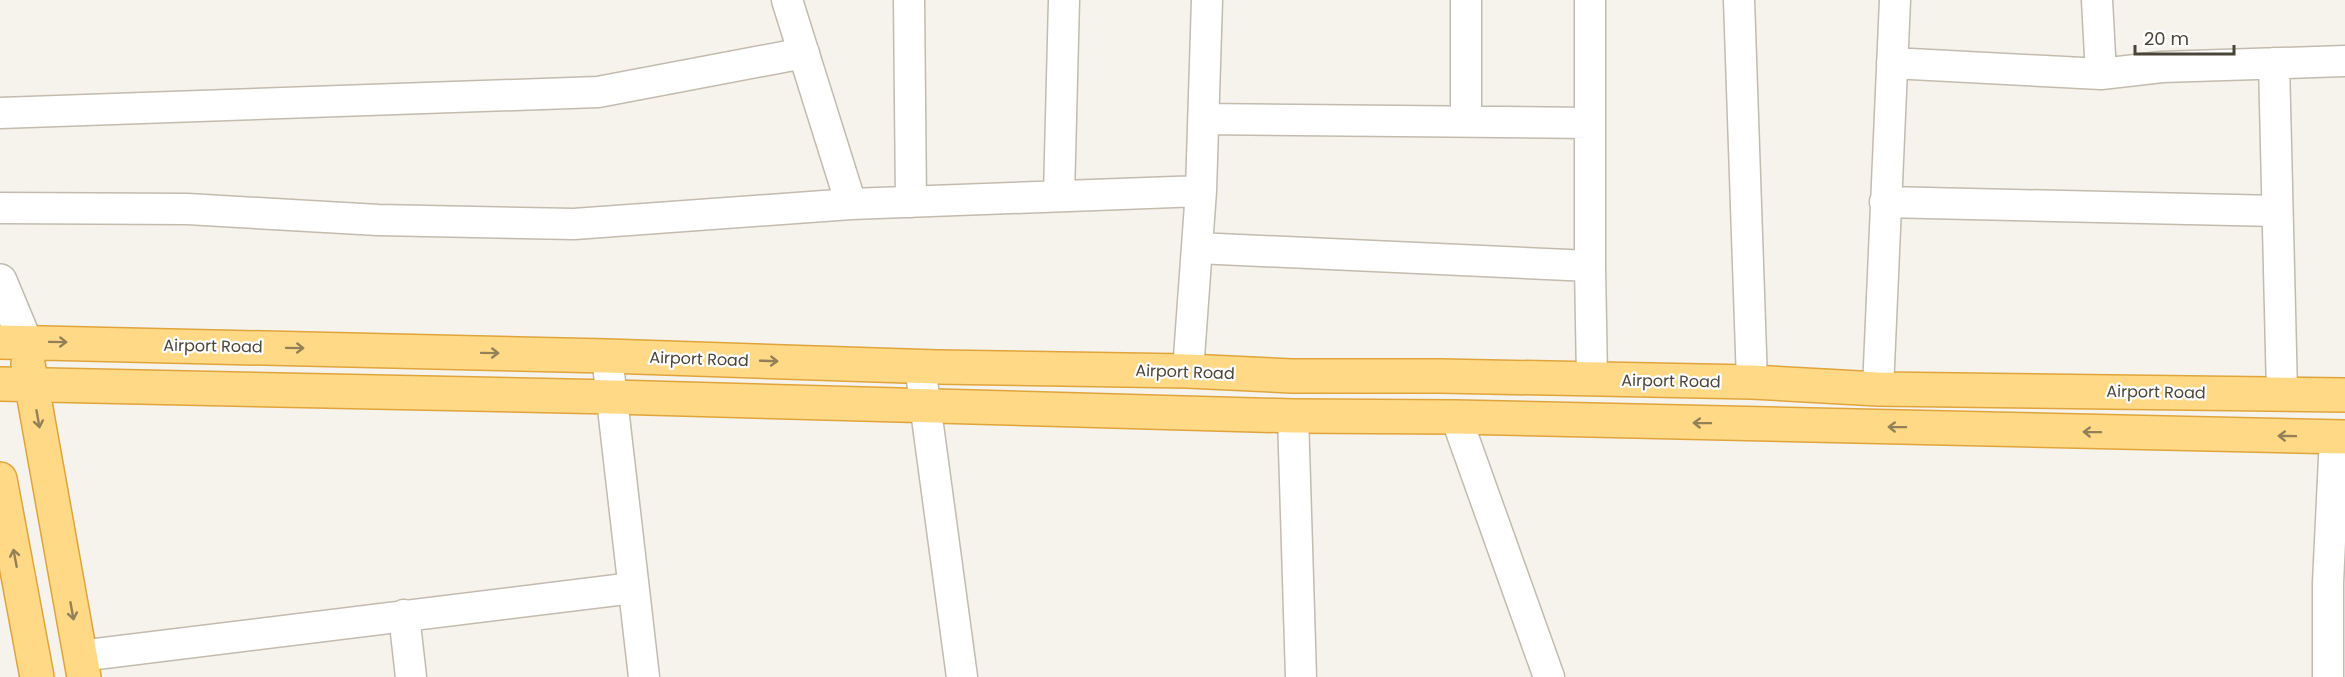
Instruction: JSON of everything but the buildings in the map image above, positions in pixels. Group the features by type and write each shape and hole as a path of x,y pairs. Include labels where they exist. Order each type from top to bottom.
{"highway":[{"name":"Airport Road","path":"12,341 920,366 1188,371 1292,376 1442,376 1752,382 1878,389 2282,393 2345,396"},
{"path":"12,341 16,384 82,666"},
{"path":"16,384 1293,416 1456,417 2340,437"},
{"path":"0,479 37,677"}],"street":[{"path":"787,0 851,204"},
{"path":"909,0 911,202"},
{"path":"1059,196 1064,0"},
{"path":"1188,371 1201,191 1208,0"},
{"path":"1466,0 1466,121"},
{"path":"1590,0 1592,379"},
{"path":"1739,0 1752,382"},
{"path":"1878,389 1895,0"},
{"path":"2097,0 2102,74"},
{"path":"0,113 598,92 804,53"},
{"path":"1892,63 2102,74 2162,67 2345,60"},
{"path":"2274,63 2282,393"},
{"path":"1204,119 1590,123"},
{"path":"0,208 187,209 378,220 574,224 851,204 1201,191"},
{"path":"1886,202 2277,211"},
{"path":"1197,248 1590,266"},
{"path":"0,281 12,341"},
{"path":"607,356 644,677"},
{"path":"920,366 962,677"},
{"path":"1293,416 1301,677"},
{"path":"1456,417 1549,677"},
{"path":"2328,677 2328,583 2340,437"},
{"path":"82,666 404,615 633,588"},
{"path":"404,615 411,677"}]}
